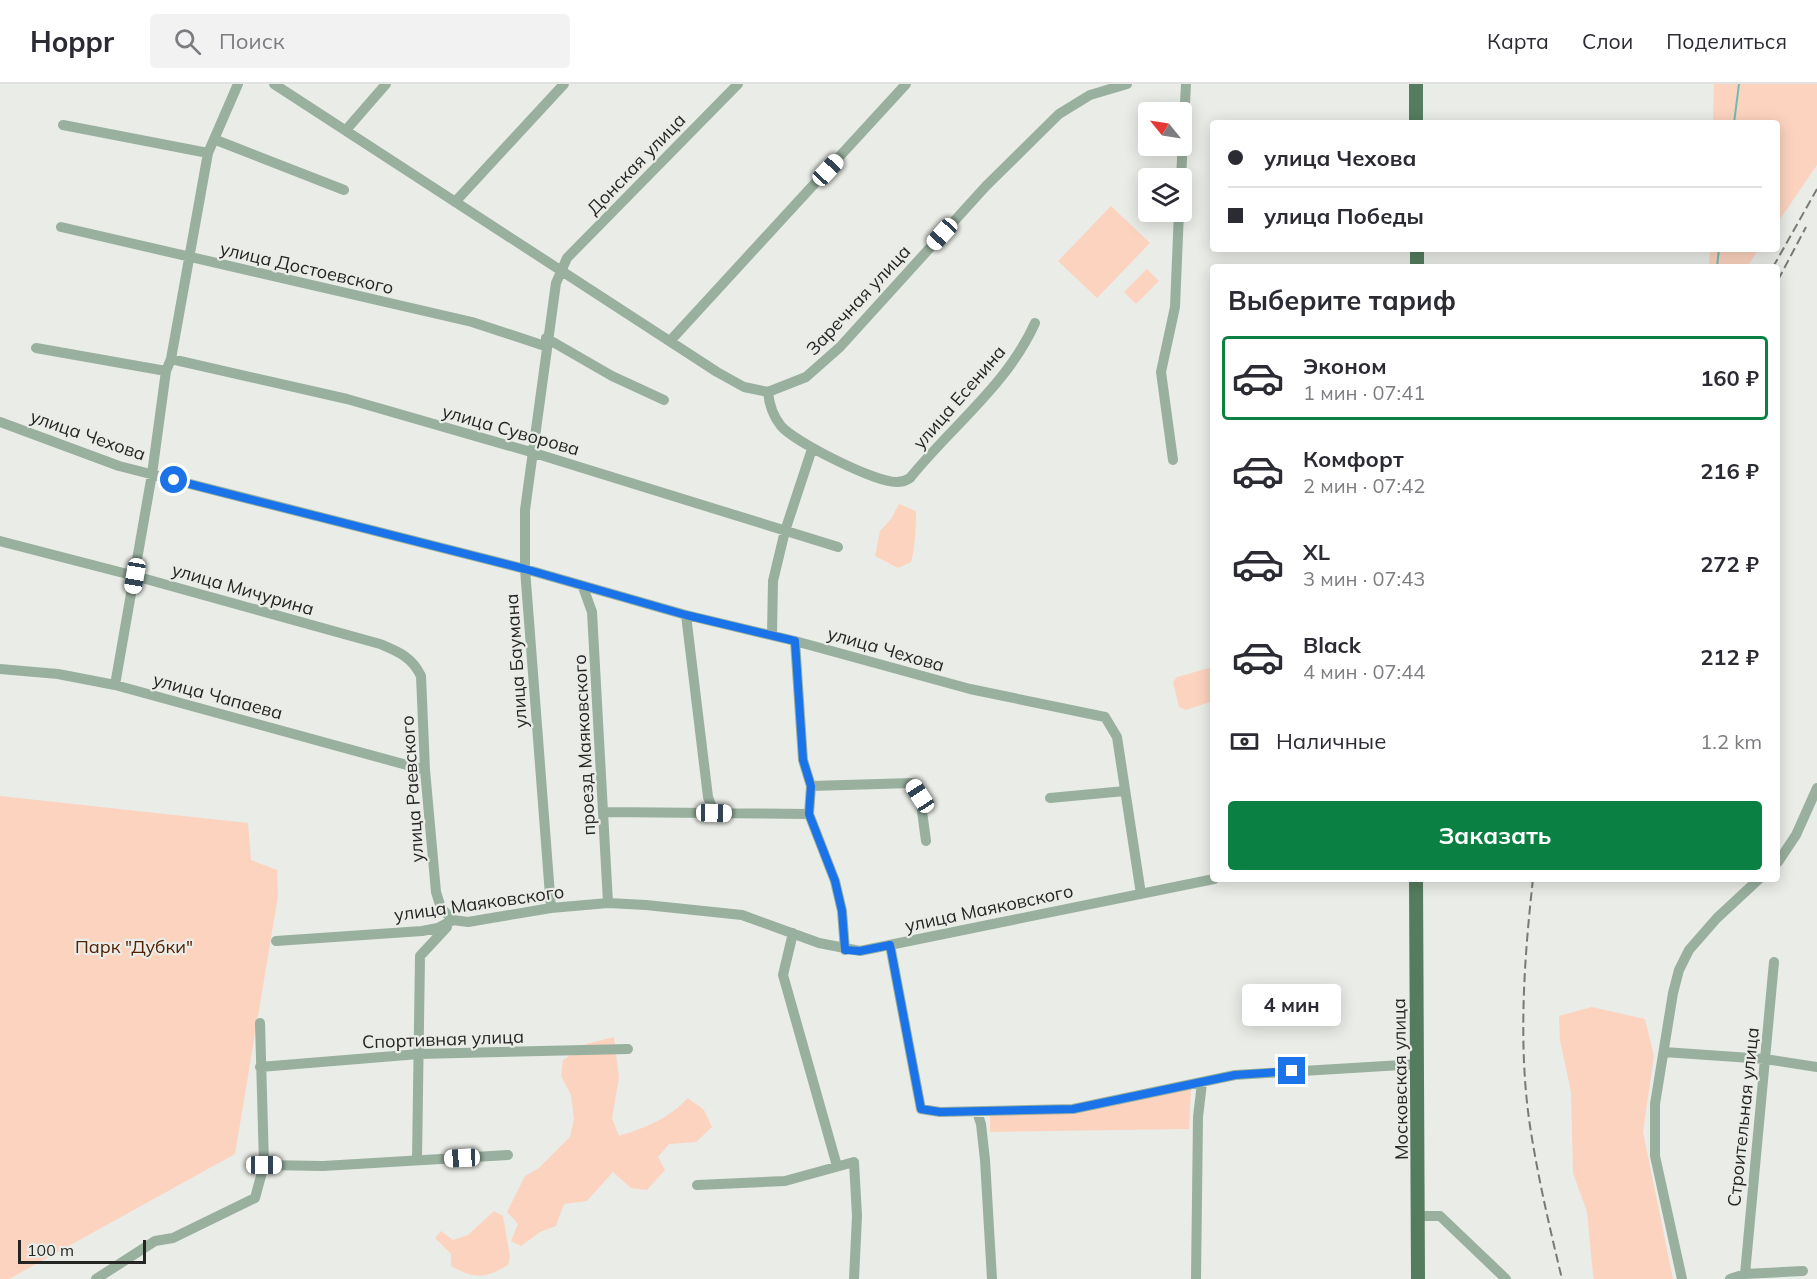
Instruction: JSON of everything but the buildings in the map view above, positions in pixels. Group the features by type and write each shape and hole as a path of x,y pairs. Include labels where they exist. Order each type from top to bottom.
{"main road":[{"path":"1416,84 1416,120"},
{"name":"Московская улица","path":"1416,882 1418,1279"}],"street":[{"path":"115,685 152,474 166,371 171,359 208,153 216,140 238,84"},
{"path":"274,84 670,341 744,387 768,392 769,403 782,426 812,449 785,531 774,581 772,635"},
{"path":"346,130 386,84"},
{"path":"455,202 564,84"},
{"name":"Донская улица","path":"561,270 567,258 738,84"},
{"path":"670,341 906,84"},
{"name":"Заречная улица","path":"768,392 806,377 840,347 986,186 1059,114 1104,86 1127,84"},
{"path":"1181,168 1186,84"},
{"path":"63,125 208,153"},
{"path":"216,140 344,190"},
{"path":"1173,460 1161,372 1175,307 1179,222"},
{"name":"улица Достоевского","path":"61,226 190,258 472,322 546,342 664,400"},
{"name":"улица Баумана","path":"551,908 525,569 525,510 546,342 556,283 561,270"},
{"name":"улица Есенина","path":"812,449 884,480 898,483 910,478 1024,347 1035,323"},
{"path":"36,348 166,371"},
{"name":"улица Суворова","path":"171,359 347,399 531,452 838,547"},
{"name":"улица Чехова","path":"0,422 119,466 525,569 686,615 795,641 969,689 1104,717 1117,737 1141,894"},
{"name":"улица Мичурина","path":"0,541 380,644 406,655"},
{"name":"проезд Маяковского","path":"583,587 592,612 605,812 608,903"},
{"path":"686,615 708,797 714,813"},
{"path":"795,641 803,760 811,786 809,814 835,881 842,911 845,950"},
{"name":"улица Раевского","path":"406,655 415,663 421,676 425,770 436,892 445,914 453,920"},
{"name":"улица Чапаева","path":"0,669 58,674 115,685 425,770"},
{"path":"811,786 912,783 920,796 926,841"},
{"path":"1780,859 1796,835 1817,788"},
{"path":"1050,798 1125,791"},
{"path":"605,812 809,814"},
{"name":"улица Маяковского","path":"276,941 422,931 438,928 453,920 468,922 551,908 608,903 742,915 845,950 860,951 1210,880"},
{"path":"1683,1279 1656,1156 1655,1104 1678,970 1689,950 1718,918 1757,882"},
{"path":"417,1160 420,956 453,920"},
{"path":"793,933 783,975 837,1166"},
{"path":"890,945 921,1109 940,1112 976,1112 1073,1109 1235,1075 1418,1064"},
{"name":"Строительная улица","path":"1745,1274 1774,963"},
{"path":"96,1279 154,1241 174,1238 255,1198 264,1165 260,1023"},
{"name":"Спортивная улица","path":"260,1067 419,1054 628,1049"},
{"path":"1664,1052 1766,1059 1817,1067"},
{"path":"1196,1279 1198,1117 1202,1083"},
{"path":"976,1112 981,1124 985,1160 992,1279"},
{"path":"264,1165 323,1166 508,1155"},
{"path":"697,1185 785,1180 854,1162 857,1216 854,1279"},
{"path":"1419,1216 1440,1216 1506,1279"},
{"path":"1730,1279 1745,1274 1803,1271"}],"green space":[{"path":"1714,84 1817,84 1817,165 1780,219 1780,120 1713,120"},
{"path":"1111,206 1150,243 1097,298 1058,261"},
{"path":"1710,252 1757,252 1749,264 1709,264"},
{"path":"1147,269 1159,281 1136,304 1124,292"},
{"path":"899,504 916,511 916,516 911,562 898,568 875,556 880,531 891,519"},
{"path":"1210,668 1210,702 1186,710 1179,707 1173,682 1177,677"},
{"name":"Парк \"Дубки\"","path":"0,796 248,823 251,860 277,870 278,896 235,1154 9,1279 0,1279"},
{"path":"1592,1007 1645,1019 1654,1056 1643,1132 1673,1279 1594,1279 1587,1212 1573,1173 1571,1092 1560,1040 1559,1016"},
{"path":"614,1037 619,1078 612,1118 619,1136 656,1122 673,1112 688,1098 704,1110 712,1127 696,1142 669,1144 658,1157 665,1170 647,1190 631,1188 613,1172 587,1201 564,1204 556,1226 540,1232 521,1246 511,1241 518,1224 507,1212 525,1176 539,1168 570,1137 574,1119 571,1095 561,1076 563,1060 586,1044"},
{"path":"1191,1089 1189,1129 990,1132 990,1114 1076,1113"},
{"path":"494,1211 503,1216 510,1257 508,1265 493,1273 480,1276 451,1266 451,1254 435,1238 441,1231 453,1240 468,1235"}],"waterway":[{"path":"1734,120 1739,84"},
{"path":"1717,264 1719,252"}],"railway":[{"path":"1775,264 1817,189"},
{"path":"1780,276 1806,227"},
{"path":"1533,882 1524,1002 1526,1096 1537,1165 1562,1279"}],"route":[{"path":"174,480 525,569 686,615 795,641 803,760 811,786 809,814 835,881 842,911 845,950 860,951 890,945 921,1109 940,1112 1073,1109 1235,1075 1292,1071"}]}
